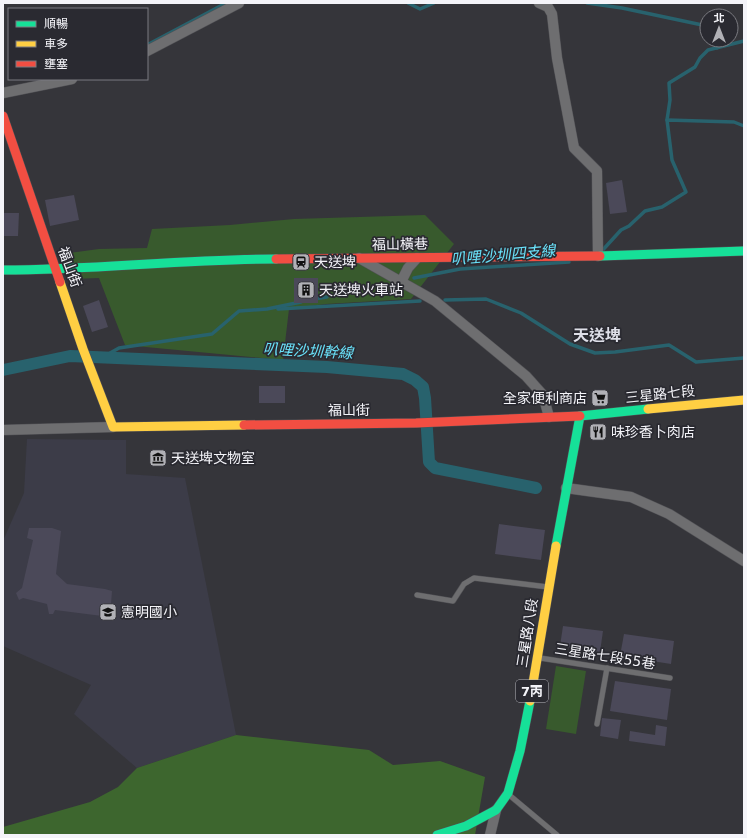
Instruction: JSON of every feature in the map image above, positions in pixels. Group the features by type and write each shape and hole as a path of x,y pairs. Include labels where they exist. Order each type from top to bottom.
{"street":[{"path":"148,50 239,3"},
{"path":"539,3 548,7 552,14 557,58 574,148 597,171 598,256"},
{"path":"3,92 67,80"},
{"name":"福山街","path":"3,116 83,349 113,427"},
{"name":"福山橫巷","path":"3,270 56,270 231,259 598,256 744,251"},
{"path":"359,258 435,301 526,376 542,396 549,418 580,416"},
{"path":"401,282 408,268 417,258"},
{"name":"三星路七段","path":"580,416 744,400"},
{"name":"三星路八段","path":"437,835 466,826 496,810 508,793 520,751 534,682 566,488 580,416"},
{"name":"福山街","path":"3,430 432,422 549,418"},
{"path":"566,488 631,497 670,514 744,561"},
{"path":"490,835 496,810"}],"lane":[{"path":"417,595 453,601 464,584 474,578 549,587"},
{"name":"三星路七段55巷","path":"537,657 670,678"},
{"path":"597,724 606,668"},
{"path":"508,793 557,835"}],"shaded area":[{"name":"憲明國小","path":"27,439 126,440 126,474 185,478 236,735 137,768 74,714 91,685 3,646 3,541 24,493"}],"green space":[{"path":"425,215 454,244 411,299 326,304 289,309 283,360 125,345 99,278 70,279 62,254 99,249 147,248 152,229 230,225 294,219","holes":["294,278 318,278 318,302 294,302"]},
{"path":"556,666 586,671 576,734 546,729"},
{"path":"236,735 369,750 393,765 440,761 485,777 475,835 3,835 3,827 90,802 118,787 137,768"}],"building":[{"path":"622,180 627,212 610,214 606,183"},
{"path":"74,195 79,220 50,226 45,200"},
{"path":"3,213 19,213 18,236 3,236"},
{"name":"天送埤火車站","path":"294,278 318,278 318,303 294,303"},
{"path":"99,300 108,327 92,332 83,306"},
{"path":"259,386 285,386 285,403 259,403"},
{"path":"499,524 545,530 541,560 495,554"},
{"path":"29,528 52,528 61,531 56,574 67,584 112,591 110,617 55,610 53,614 49,614 47,604 23,598 19,600 16,593 22,588 33,540 27,538"},
{"path":"563,626 603,631 600,652 560,646"},
{"path":"624,634 674,641 671,664 620,656"},
{"path":"615,681 671,689 667,720 610,711"},
{"path":"602,718 621,720 618,739 600,736"},
{"path":"656,725 667,727 665,746 629,741 630,731 655,735"}],"waterway":[{"path":"148,44 226,3"},
{"path":"408,3 420,9 434,3"},
{"path":"587,3 622,8 699,24"},
{"path":"667,120 670,100 669,83 695,67 700,58 708,50 744,41"},
{"path":"600,253 621,230 629,226 645,211 662,207 686,192 672,160 667,120 734,122 744,126"},
{"name":"叭哩沙圳四支線","path":"414,278 460,269 569,262"},
{"name":"叭哩沙圳四支線","path":"314,299 327,297"},
{"path":"445,300 486,299 521,313 570,344 595,353 669,345 696,362 744,358"},
{"path":"278,309 420,301"},
{"name":"叭哩沙圳四支線","path":"103,357 119,348 212,334 239,311 267,309 301,302"},
{"name":"叭哩沙圳幹線","path":"3,370 70,356 327,367 403,374 415,380 423,387 429,462 435,468 536,488"}],"traffic: fast":[{"path":"600,256 744,251"},
{"path":"3,270 37,270 242,259 276,259"},
{"path":"556,546 580,416 648,409"},
{"path":"437,835 466,826 496,810 508,793 520,751 530,701"}],"traffic: slow":[{"path":"60,282 83,349 113,427 244,425"},
{"path":"648,409 744,400"},
{"path":"530,701 556,546"}],"traffic: jam":[{"path":"3,116 60,282"},
{"path":"276,259 600,256"},
{"path":"244,425 416,423 580,416"}],"place":[{"name":"天送埤","path":"301,262"},
{"name":"天送埤火車站","path":"306,290"},
{"name":"全家便利商店","path":"600,398"},
{"name":"味珍香卜肉店","path":"598,432"},
{"name":"天送埤文物室","path":"158,458"},
{"name":"憲明國小","path":"108,612"}],"district":[{"name":"天送埤","path":"597,335"}]}
